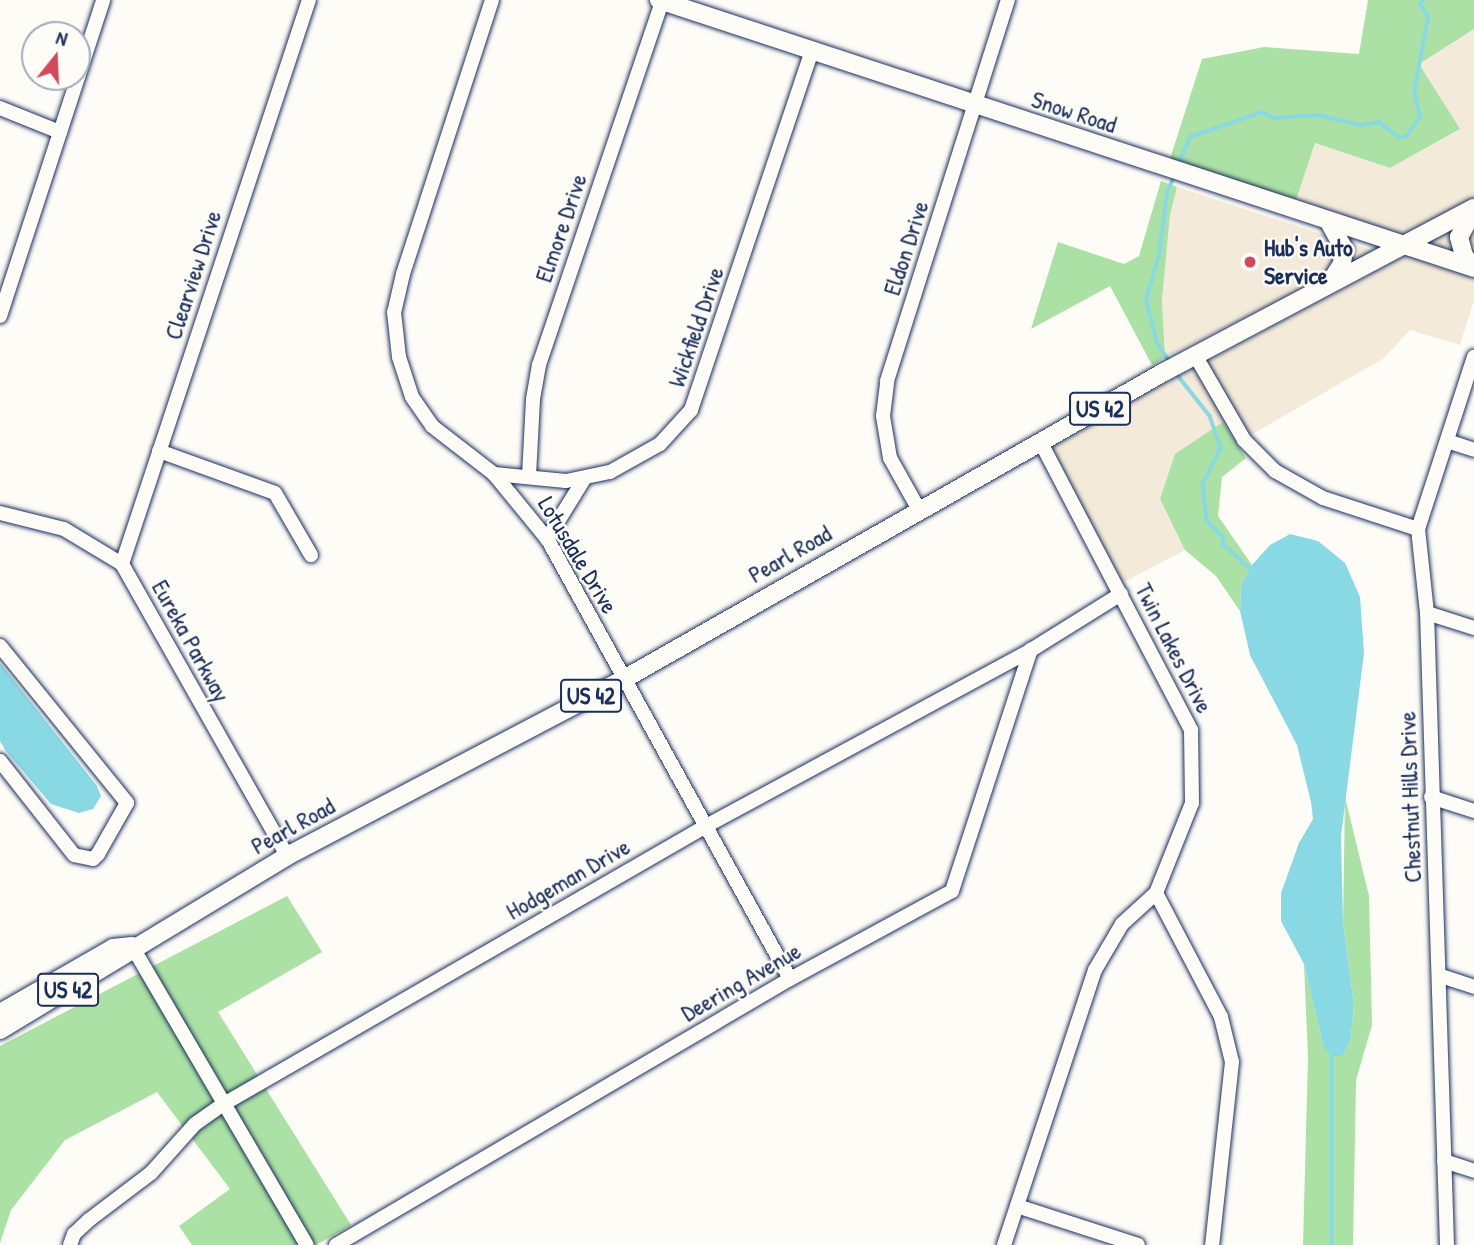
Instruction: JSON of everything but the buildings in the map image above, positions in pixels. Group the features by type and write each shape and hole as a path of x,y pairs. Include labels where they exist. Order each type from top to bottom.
{"main road":[{"name":"Snow Road","path":"661,0 976,107 1474,267"},
{"name":"Pearl Road","path":"0,1030 121,961 132,946 287,856 624,679 918,508 1041,443 1171,368 1474,209"},
{"path":"1474,209 1459,237 1464,256 1474,267"},
{"path":"1327,287 1342,264 1344,249 1329,222"},
{"name":"Pearl Road","path":"0,1013 113,948 132,946"}],"street":[{"path":"0,316 103,0"},
{"name":"Clearview Drive","path":"122,564 309,0"},
{"name":"Lotusdale Drive","path":"492,0 394,312 399,358 412,397 432,426 494,474 547,539 790,979"},
{"name":"Elmore Drive","path":"529,475 531,409 539,365 661,0"},
{"name":"Eldon Drive","path":"918,508 890,458 883,416 887,381 1008,0"},
{"name":"Wickfield Drive","path":"494,474 584,479 610,472 660,444 691,410 812,50"},
{"path":"0,108 60,132"},
{"path":"1195,355 1244,440 1275,471 1323,498 1418,529"},
{"name":"Chestnut Hills Drive","path":"1447,1245 1441,975 1431,797 1427,613 1418,529 1474,357"},
{"path":"1447,442 1474,450"},
{"name":"Twin Lakes Drive","path":"1041,443 1191,730 1192,803 1156,893"},
{"path":"159,451 275,493 311,555"},
{"path":"547,539 584,479"},
{"name":"Eureka Parkway","path":"0,513 64,529 122,564 287,856"},
{"name":"Hodgeman Drive","path":"70,1245 89,1220 151,1173 195,1124 222,1105 706,827 1031,650 1121,594"},
{"path":"1427,613 1474,628"},
{"path":"0,646 127,803 116,829 93,859 74,855 0,761"},
{"name":"Deering Avenue","path":"336,1245 790,979 952,891 1031,650"},
{"path":"1431,797 1474,811"},
{"path":"1004,1245 1095,970 1122,925 1156,893 1221,1017 1232,1062 1212,1245"},
{"path":"132,946 222,1105 307,1245"},
{"path":"1441,975 1474,987"},
{"path":"1444,1161 1474,1171"},
{"path":"1017,1206 1138,1245"}],"shaded area":[{"path":"1474,29 1474,261 1295,203 1315,143 1390,168 1459,130 1418,64"},
{"path":"1177,187 1377,252 1165,357 1162,300 1170,215"},
{"path":"1409,254 1474,275 1474,300 1460,345 1410,330 1384,358 1237,443 1223,422 1160,499 1185,550 1120,584 1047,446"}],"green space":[{"path":"1368,0 1474,0 1474,29 1419,64 1460,129 1390,168 1315,143 1295,203 1169,162 1202,59 1264,47 1359,54"},
{"path":"1161,181 1177,187 1170,215 1162,300 1165,357 1152,365 1110,286 1031,329 1058,242 1124,264 1139,256"},
{"path":"1223,422 1246,458 1222,477 1218,516 1252,565 1241,585 1240,611 1216,576 1185,550 1160,499 1175,454"},
{"path":"1345,797 1369,896 1372,1025 1356,1080 1353,1245 1303,1245 1308,1057 1304,964 1323,1045 1343,1056 1351,1037 1354,1004 1343,923"},
{"path":"287,896 322,952 218,1012 351,1225 316,1245 192,1245 179,1226 230,1189 157,1092 65,1140 11,1210 0,1243 0,1046"}],"water":[{"path":"1290,534 1318,541 1345,563 1360,597 1364,653 1341,836 1343,923 1354,1004 1351,1038 1343,1056 1331,1056 1323,1045 1304,964 1281,921 1281,893 1299,843 1313,819 1311,802 1297,745 1250,655 1240,611 1241,585 1252,565 1270,545"},
{"path":"0,663 97,786 101,796 93,809 79,813 51,804 5,750 0,741"}],"waterway":[{"path":"1179,164 1190,137 1262,112 1274,118 1318,115 1360,125 1379,122 1400,138 1407,136 1420,117 1414,92 1428,17 1420,4 1424,0"},
{"path":"1170,363 1157,343 1146,300 1159,255 1167,193 1175,174"},
{"path":"1176,373 1210,416 1221,448 1203,484 1207,521 1223,537 1223,544 1251,569"},
{"path":"1332,1051 1332,1245"}],"place":[{"name":"Hub's Auto Service","path":"1250,262"}]}
